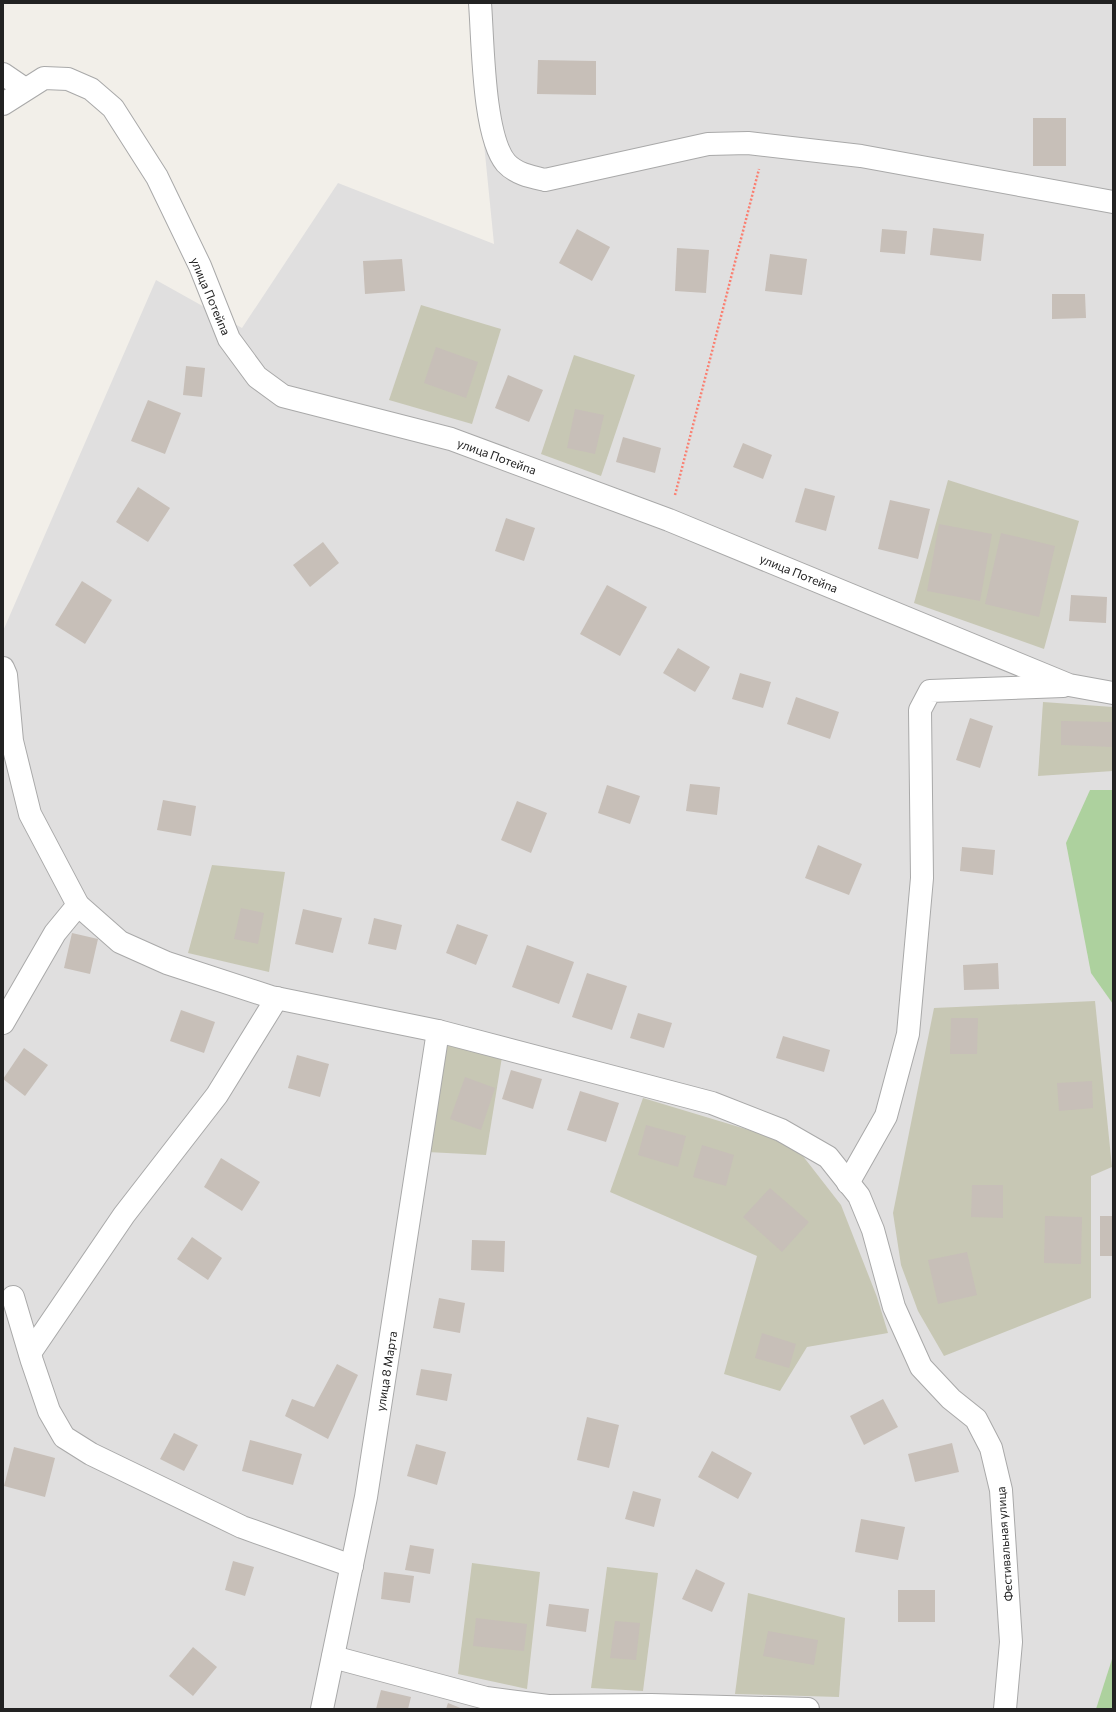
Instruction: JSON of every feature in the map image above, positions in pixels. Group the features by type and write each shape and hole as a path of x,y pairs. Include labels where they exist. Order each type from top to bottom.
{"street":[{"path":"480,3 488,115 497,146 507,163 525,175 545,180 708,144 748,143 861,156 1113,202"},
{"path":"3,74 25,89"},
{"name":"улица Потейпа","path":"3,104 44,78 68,79 91,89 113,108 157,177 200,266 229,339 257,377 283,396 451,439 669,520 1070,685 1113,693"},
{"path":"3,668 6,675 12,741 30,814 78,906 55,933 3,1023"},
{"path":"848,1183 886,1116 908,1034 922,878 920,710 930,691 1070,685"},
{"name":"Фестивальная улица","path":"78,906 120,942 167,963 277,998 438,1031 712,1103 781,1130 828,1157 859,1196 870,1224 894,1308 921,1367 951,1399 976,1419 991,1448 1001,1490 1011,1642 1005,1709"},
{"path":"30,1353 124,1215 217,1095 277,998"},
{"name":"улица 8 Марта","path":"322,1709 366,1497 438,1031"},
{"path":"13,1297 49,1411 64,1437 91,1454 242,1527 352,1566"},
{"path":"333,1657 486,1698 548,1706 651,1705 808,1709"}],"path":[{"path":"669,520 766,145"}],"shaded area":[{"path":"470,3 1113,3 1113,1709 3,1709 3,631 156,280 242,328 338,183 494,244"},
{"path":"421,305 501,329 472,424 389,400"},
{"path":"574,355 635,375 601,476 541,454"},
{"path":"948,480 1079,521 1044,649 914,603"},
{"path":"1043,702 1113,707 1113,771 1038,776"},
{"path":"212,865 285,872 269,972 188,953"},
{"path":"1095,1001 1112,1167 1091,1176 1091,1298 944,1356 918,1311 901,1265 893,1213 934,1008"},
{"path":"446,1045 502,1057 486,1155 427,1152"},
{"path":"643,1098 759,1133 799,1151 841,1205 877,1297 888,1333 807,1347 780,1391 724,1374 757,1256 610,1192"},
{"path":"472,1563 540,1572 527,1689 458,1674"},
{"path":"607,1567 658,1573 643,1691 591,1688"},
{"path":"748,1593 845,1618 839,1697 735,1694"}],"green space":[{"path":"1090,790 1113,790 1113,1004 1091,973 1066,843"},
{"path":"1113,1656 1113,1709 1096,1709"}],"building":[{"path":"538,60 596,61 596,95 537,94"},
{"path":"1033,118 1066,118 1066,166 1033,166"},
{"path":"933,228 984,234 981,261 930,255"},
{"path":"577,229 610,247 592,281 559,263"},
{"path":"882,229 907,231 905,254 880,252"},
{"path":"677,248 709,250 706,293 675,291"},
{"path":"770,254 807,259 802,295 765,291"},
{"path":"402,259 405,291 365,294 363,261"},
{"path":"1052,294 1085,294 1086,318 1052,319"},
{"path":"436,347 478,362 466,398 424,383"},
{"path":"186,366 205,368 202,397 183,395"},
{"path":"508,375 543,390 529,422 495,408"},
{"path":"148,400 181,413 165,454 131,441"},
{"path":"575,409 604,415 595,454 567,448"},
{"path":"623,437 661,448 655,473 616,462"},
{"path":"743,443 772,455 763,479 733,467"},
{"path":"138,487 170,508 148,542 116,522"},
{"path":"805,488 835,496 826,531 795,522"},
{"path":"890,500 930,509 918,559 878,549"},
{"path":"506,518 535,528 524,561 495,551"},
{"path":"939,524 992,534 980,601 927,591"},
{"path":"1001,533 1055,546 1039,617 985,604"},
{"path":"323,542 339,563 310,587 293,565"},
{"path":"82,581 112,600 85,644 55,625"},
{"path":"607,585 647,607 620,656 580,634"},
{"path":"1071,595 1107,597 1106,623 1069,621"},
{"path":"678,648 710,667 695,692 663,673"},
{"path":"740,673 771,682 763,708 732,699"},
{"path":"796,697 839,712 830,739 787,724"},
{"path":"970,718 993,726 980,768 956,760"},
{"path":"1061,721 1113,722 1113,747 1061,745"},
{"path":"690,784 720,787 717,815 686,811"},
{"path":"607,785 640,796 630,824 598,813"},
{"path":"163,800 196,806 191,836 157,830"},
{"path":"517,801 547,813 531,853 501,840"},
{"path":"818,845 862,864 849,895 805,878"},
{"path":"962,847 995,850 993,875 960,871"},
{"path":"241,908 264,913 258,944 234,939"},
{"path":"303,909 342,918 333,953 295,944"},
{"path":"374,918 402,925 396,950 368,944"},
{"path":"457,924 488,935 476,965 446,953"},
{"path":"72,933 98,939 90,974 64,968"},
{"path":"527,945 574,962 559,1004 512,987"},
{"path":"998,963 999,989 964,990 963,965"},
{"path":"587,973 627,986 612,1030 572,1017"},
{"path":"181,1010 215,1022 204,1053 170,1041"},
{"path":"638,1013 672,1023 664,1048 630,1038"},
{"path":"951,1018 978,1018 977,1054 950,1054"},
{"path":"783,1036 830,1050 824,1072 776,1058"},
{"path":"24,1048 48,1065 25,1096 3,1079"},
{"path":"297,1055 329,1064 320,1097 288,1088"},
{"path":"511,1070 542,1079 533,1109 502,1099"},
{"path":"465,1077 495,1088 481,1130 450,1119"},
{"path":"1092,1081 1093,1108 1059,1111 1057,1083"},
{"path":"580,1091 619,1103 606,1142 567,1130"},
{"path":"646,1125 686,1136 678,1167 638,1155"},
{"path":"702,1145 734,1155 726,1186 693,1177"},
{"path":"221,1158 260,1182 242,1211 204,1187"},
{"path":"972,1185 1003,1185 1003,1218 971,1217"},
{"path":"770,1188 809,1222 782,1252 743,1217"},
{"path":"1045,1216 1082,1217 1081,1264 1044,1263"},
{"path":"1100,1216 1113,1216 1113,1256 1100,1256"},
{"path":"192,1237 222,1258 208,1280 177,1259"},
{"path":"472,1240 505,1241 504,1272 471,1270"},
{"path":"967,1252 977,1295 938,1304 928,1260"},
{"path":"439,1298 465,1303 460,1333 433,1328"},
{"path":"762,1333 796,1344 789,1368 755,1358"},
{"path":"337,1364 358,1375 328,1439 285,1416 292,1399 314,1407"},
{"path":"421,1369 452,1374 447,1401 416,1395"},
{"path":"883,1399 898,1427 864,1445 850,1416"},
{"path":"587,1417 619,1425 609,1468 577,1460"},
{"path":"174,1433 198,1445 184,1471 160,1459"},
{"path":"250,1440 302,1454 293,1485 242,1471"},
{"path":"952,1443 959,1472 915,1482 908,1454"},
{"path":"416,1444 446,1452 437,1485 407,1476"},
{"path":"14,1447 55,1458 45,1497 4,1486"},
{"path":"712,1451 752,1473 738,1499 698,1477"},
{"path":"633,1491 661,1499 654,1527 625,1519"},
{"path":"861,1519 905,1527 898,1560 855,1552"},
{"path":"410,1545 434,1549 430,1574 405,1570"},
{"path":"233,1561 254,1567 245,1596 225,1590"},
{"path":"696,1569 725,1583 712,1612 682,1599"},
{"path":"384,1572 414,1576 410,1603 381,1599"},
{"path":"898,1590 935,1590 935,1622 898,1622"},
{"path":"549,1604 589,1609 586,1632 546,1626"},
{"path":"476,1618 527,1624 524,1651 473,1646"},
{"path":"615,1621 640,1623 636,1660 610,1658"},
{"path":"768,1631 818,1640 814,1665 763,1656"},
{"path":"193,1647 217,1667 193,1696 169,1676"},
{"path":"381,1690 411,1697 408,1709 376,1709"},
{"path":"448,1703 463,1709 446,1709"}]}
